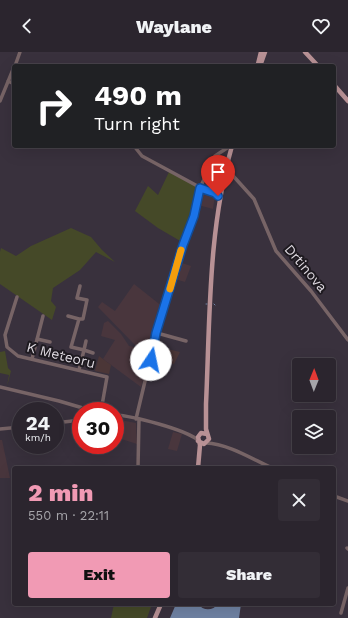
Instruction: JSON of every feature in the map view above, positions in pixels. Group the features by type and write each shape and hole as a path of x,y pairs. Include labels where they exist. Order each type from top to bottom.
{"main road":[{"path":"259,64 261,52"},
{"path":"260,64 266,52"},
{"path":"306,52 316,64"},
{"path":"336,86 348,101"},
{"path":"200,466 208,436 206,429 206,404 213,250 220,199 231,148"},
{"path":"199,466 199,437 206,404"},
{"path":"199,437 204,433 208,436"},
{"path":"199,437 201,443 206,443"},
{"path":"156,618 160,606"}],"street":[{"path":"15,64 20,52"},
{"path":"0,101 12,72"},
{"path":"8,81 12,83"},
{"path":"136,148 142,156 200,188 215,193 220,199"},
{"path":"138,466 137,419 156,333 183,245 194,216 200,188 215,156 228,148"},
{"name":"Drtinova","path":"226,168 254,199 276,251 311,291 348,340"},
{"path":"68,316 83,319 89,299 77,298 80,286"},
{"name":"K Meteoru","path":"17,297 5,335 7,347 13,353 32,359 107,377 103,402"},
{"path":"32,359 43,316"},
{"path":"79,318 71,347 93,353"},
{"path":"156,333 186,341"},
{"path":"37,339 50,342"},
{"path":"79,370 86,341"},
{"path":"0,387 72,405"},
{"path":"124,417 199,437"},
{"path":"0,429 12,428"},
{"path":"208,436 216,444"},
{"path":"206,443 216,444 267,466"},
{"path":"336,497 348,501"},
{"path":"341,613 348,588"}],"shaded area":[{"path":"200,191 215,195 213,209 198,205"},
{"path":"179,262 191,266 185,282 175,279"},
{"path":"134,284 163,307 151,344 147,347 135,345 98,307 102,302 115,311"},
{"path":"108,321 121,334 129,346 145,349 151,354 141,387 103,359 115,340 101,336 104,323"},
{"path":"155,346 180,352 174,364 153,359"},
{"path":"99,356 111,365 109,374 95,371"},
{"path":"124,421 136,423 137,444 124,440"},
{"path":"173,432 182,434 177,451 168,449"},
{"path":"0,440 2,440 10,478 0,478"}],"green space":[{"path":"169,172 196,186 197,192 195,207 182,242 158,228 135,211 148,186 158,195"},
{"path":"71,228 91,237 115,262 96,252 80,270 53,288 51,301 56,307 52,320 0,284 0,252 1,248 16,256 31,246"},
{"path":"5,351 8,368 11,371 7,386 9,375 0,373 0,352"},
{"path":"114,606 151,606 147,618 111,618"}],"water":[{"path":"175,606 200,606 205,609 211,609 216,606 241,606 239,618 170,618"}],"slow traffic":[{"path":"170,289 181,250"}],"route":[{"path":"151,360 156,333 183,245 191,226 200,188 215,193 218,196"}]}
